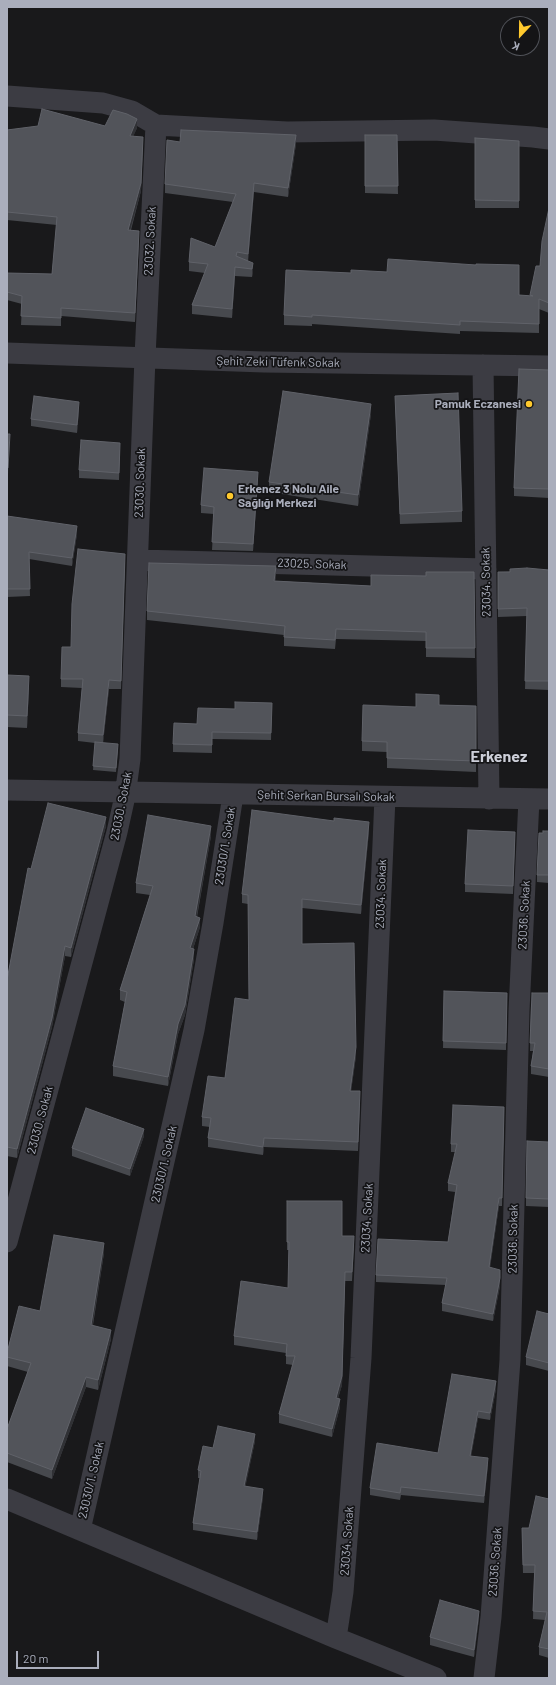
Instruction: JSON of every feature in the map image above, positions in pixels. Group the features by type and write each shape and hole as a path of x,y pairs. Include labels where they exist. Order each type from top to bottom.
{"street":[{"path":"7,96 103,103 132,111 156,125 287,132 434,130 549,139"},
{"name":"23032. Sokak","path":"145,357 156,125"},
{"name":"Şehit Zeki Tüfenk Sokak","path":"7,353 264,362 549,366"},
{"name":"23030. Sokak","path":"7,1242 117,832 125,793 130,759 145,357"},
{"name":"23034. Sokak","path":"483,365 489,799"},
{"name":"23025. Sokak","path":"138,560 486,569"},
{"name":"Şehit Serkan Bursalı Sokak","path":"7,790 539,799"},
{"name":"23030/1. Sokak","path":"80,1530 194,1030 213,923 233,795"},
{"name":"23034. Sokak","path":"336,1638 343,1592 361,1358 384,797"},
{"name":"23036. Sokak","path":"484,1678 510,1360 519,1011 539,799"},
{"path":"7,1499 336,1638 436,1678"}],"building":[{"path":"42,109 105,126 113,110 137,119 130,136 143,137 141,183 128,230 139,231 135,313 61,308 61,318 21,316 22,296 7,292 7,273 52,274 57,217 7,212 7,130 38,126"},
{"path":"181,130 296,135 288,188 254,183 248,254 237,252 236,256 253,263 252,269 235,267 232,309 192,305 208,264 189,262 191,238 215,247 236,194 165,184 167,140 180,142"},
{"path":"365,135 397,135 398,186 365,186"},
{"path":"475,138 519,141 519,201 475,200"},
{"path":"549,208 549,303 539,299 539,324 460,321 460,325 312,315 312,317 284,315 286,270 351,273 351,270 387,272 388,259 476,265 519,265 519,295 533,296 530,295 536,266 540,266 542,241"},
{"path":"519,369 549,370 549,489 514,488"},
{"path":"283,391 371,404 358,495 269,482"},
{"path":"458,393 462,511 400,514 395,396"},
{"path":"34,396 79,402 77,425 31,419"},
{"path":"7,434 10,434 8,468 7,468"},
{"path":"81,440 120,443 119,473 79,470"},
{"name":"Erkenez 3 Nolu Aile Sağlığı Merkezi","path":"204,468 258,472 253,544 212,542 214,507 201,505"},
{"path":"7,516 77,526 72,558 29,552 30,589 7,589"},
{"path":"78,549 125,554 121,681 109,680 103,735 78,733 83,679 61,679 62,647 71,647 72,604"},
{"path":"149,563 276,566 274,581 371,586 371,575 426,576 426,572 474,572 475,648 426,648 426,632 336,629 335,640 284,637 285,626 147,611"},
{"path":"527,568 549,570 549,681 525,681 527,608 498,609 498,572 510,572 510,569"},
{"path":"7,675 29,676 27,716 7,715"},
{"path":"416,694 439,695 439,705 476,706 476,761 387,758 387,742 362,741 363,705 416,707"},
{"path":"235,702 272,703 271,733 212,732 212,745 173,744 174,723 197,724 198,708 235,709"},
{"path":"95,742 118,744 116,768 93,766"},
{"path":"48,803 106,817 71,948 65,946 52,1018 17,1149 7,1147 7,980 28,868 31,869"},
{"path":"252,810 334,821 334,818 369,822 361,905 302,899 302,944 354,943 356,1047 350,1091 360,1091 358,1142 264,1138 263,1147 208,1138 211,1118 202,1117 208,1076 225,1078 235,998 249,1000 248,895 242,894"},
{"path":"148,815 211,826 195,916 200,918 190,948 194,949 185,1005 178,1024 168,1077 113,1066 127,992 120,990 153,886 136,883"},
{"path":"468,830 515,832 513,886 465,884"},
{"path":"543,831 549,831 549,875 537,875 539,833 543,833"},
{"path":"444,991 507,993 506,1043 443,1041"},
{"path":"532,993 549,993 549,1069 531,1066 535,1043 530,1043"},
{"path":"453,1105 504,1107 502,1198 499,1198 489,1267 500,1270 500,1278 493,1314 442,1303 447,1278 376,1275 378,1239 448,1242 457,1185 448,1183 457,1144 451,1144"},
{"path":"86,1108 144,1129 130,1169 72,1148"},
{"path":"527,1141 549,1142 549,1199 526,1198"},
{"path":"287,1201 342,1201 342,1236 354,1236 352,1272 345,1272 342,1376 336,1398 340,1399 332,1429 279,1414 295,1356 286,1356 287,1344 234,1336 241,1281 288,1288 289,1242 287,1242"},
{"path":"54,1235 104,1243 91,1325 111,1330 98,1380 86,1377 52,1470 7,1453 7,1429 31,1363 7,1357 7,1353 19,1306 40,1311"},
{"path":"537,1311 549,1314 549,1363 526,1357"},
{"path":"452,1374 496,1381 490,1413 478,1411 470,1456 488,1458 484,1496 401,1487 400,1493 370,1488 377,1443 438,1453"},
{"path":"218,1426 255,1434 244,1486 263,1489 257,1532 193,1523 201,1471 198,1470 203,1446 213,1448"},
{"path":"536,1496 549,1499 549,1649 539,1647 547,1612 533,1611 535,1565 523,1565 522,1528 529,1528"},
{"path":"440,1600 479,1611 474,1650 430,1637"}],"place":[{"name":"Pamuk Eczanesi","path":"529,404"},
{"name":"Erkenez 3 Nolu Aile Sağlığı Merkezi","path":"230,496"}],"district":[{"name":"Erkenez","path":"499,757"}]}
